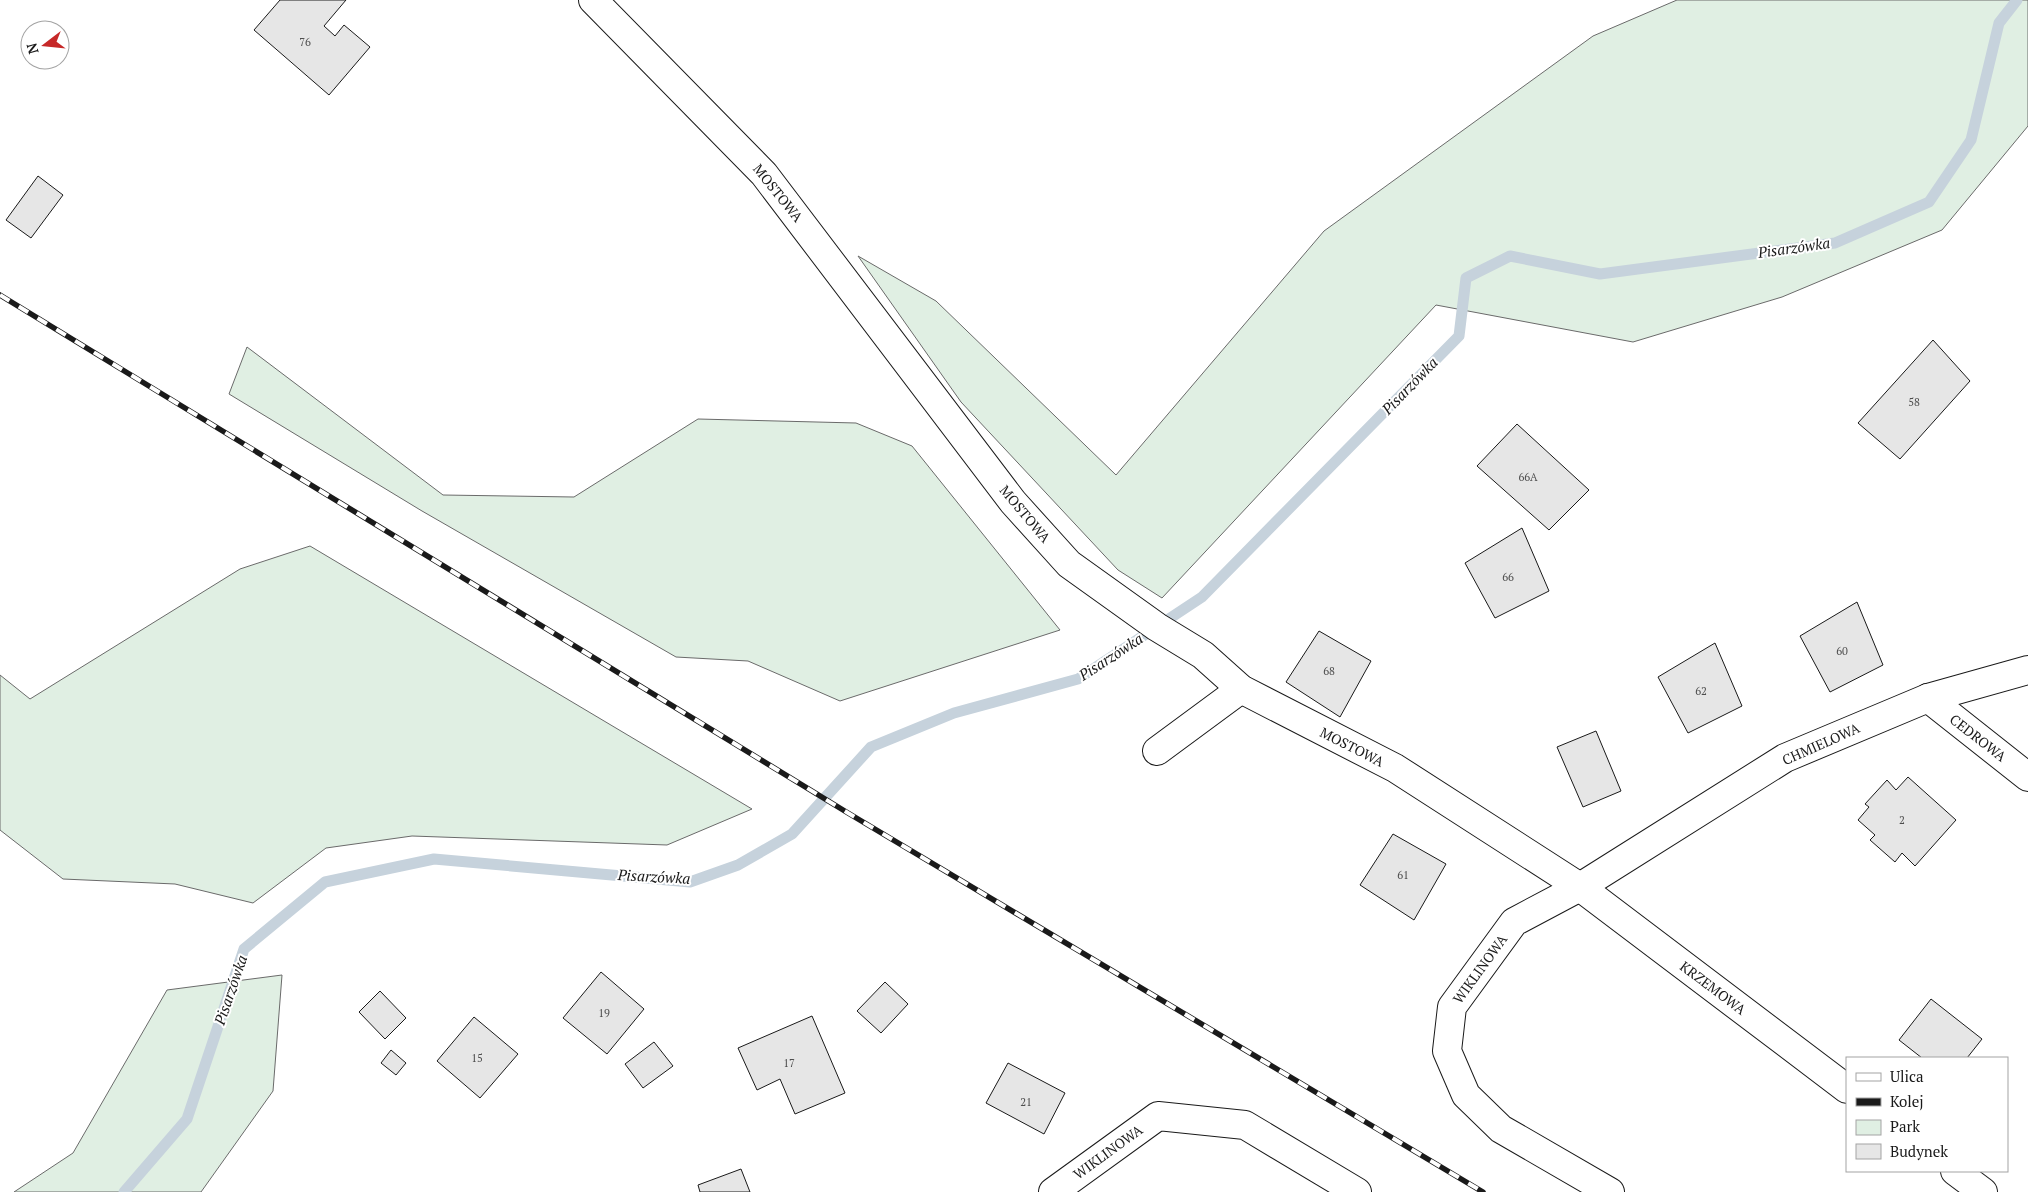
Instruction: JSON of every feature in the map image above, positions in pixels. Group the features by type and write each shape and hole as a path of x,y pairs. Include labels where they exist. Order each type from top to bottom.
{"street":[{"name":"MOSTOWA","path":"593,0 764,174 1013,502 1069,564 1157,627 1203,655 1241,689 1394,768 1580,887"},
{"name":"CHMIELOWA","path":"1580,887 1785,758 1928,698 2028,670"},
{"path":"1157,751 1241,689"},
{"name":"CEDROWA","path":"1928,698 2028,777"},
{"name":"KRZEMOWA","path":"1580,887 1846,1088"},
{"name":"WIKLINOWA","path":"1580,887 1514,922 1452,1007 1447,1052 1466,1095 1501,1129 1610,1192"},
{"name":"WIKLINOWA","path":"1053,1192 1158,1116 1245,1125 1356,1192"},
{"path":"1956,1172 1983,1192"}],"green space":[{"path":"1677,0 2028,0 2028,126 1942,230 1782,297 1633,342 1436,305 1162,598 1118,570 961,402 858,256 936,301 1116,475 1324,231 1593,36"},
{"path":"247,347 443,495 574,497 698,419 856,423 912,446 1060,630 840,701 748,661 676,657 422,511 229,394"},
{"path":"310,546 752,809 667,845 412,836 326,848 253,903 175,884 63,879 0,830 0,675 30,699 240,569"},
{"path":"282,975 273,1091 201,1192 14,1192 73,1153 167,990"}],"building":[{"path":"280,0 346,0 324,26 335,36 344,25 370,47 329,95 254,30"},
{"path":"38,176 63,195 31,238 6,220"},
{"path":"1933,340 1970,381 1900,459 1858,423"},
{"path":"1517,424 1589,490 1549,530 1477,466"},
{"path":"1522,528 1549,591 1495,618 1465,563"},
{"path":"1857,602 1883,665 1830,692 1800,636"},
{"path":"1319,631 1371,661 1340,717 1286,682"},
{"path":"1715,643 1742,706 1688,733 1658,677"},
{"path":"1596,731 1621,791 1583,807 1557,747"},
{"path":"1908,777 1956,820 1915,866 1902,853 1895,862 1870,840 1875,835 1858,820 1869,807 1865,804 1887,780 1896,790"},
{"path":"1393,834 1446,864 1414,920 1360,885"},
{"path":"601,972 644,1009 607,1054 563,1018"},
{"path":"885,982 908,1004 881,1033 857,1011"},
{"path":"380,991 406,1018 385,1039 359,1012"},
{"path":"1931,999 1982,1039 1968,1057 1921,1057 1899,1040"},
{"path":"812,1016 845,1093 795,1114 780,1079 757,1090 738,1048"},
{"path":"474,1017 518,1054 480,1098 437,1061"},
{"path":"654,1042 673,1066 643,1088 625,1064"},
{"path":"391,1050 406,1063 396,1075 381,1063"},
{"path":"1008,1063 1065,1093 1044,1134 986,1103"},
{"path":"741,1169 750,1192 700,1192 698,1185"}],"waterway":[{"name":"Pisarzówka","path":"124,1192 187,1119 244,949 325,882 434,859 690,882 738,865 792,834 871,747 954,713 1078,679 1202,597 1459,336 1466,278 1510,256 1600,274 1835,243 1929,202 1971,140 1999,23 2017,0"}],"railway":[{"path":"0,295 848,813 1483,1192"}]}
